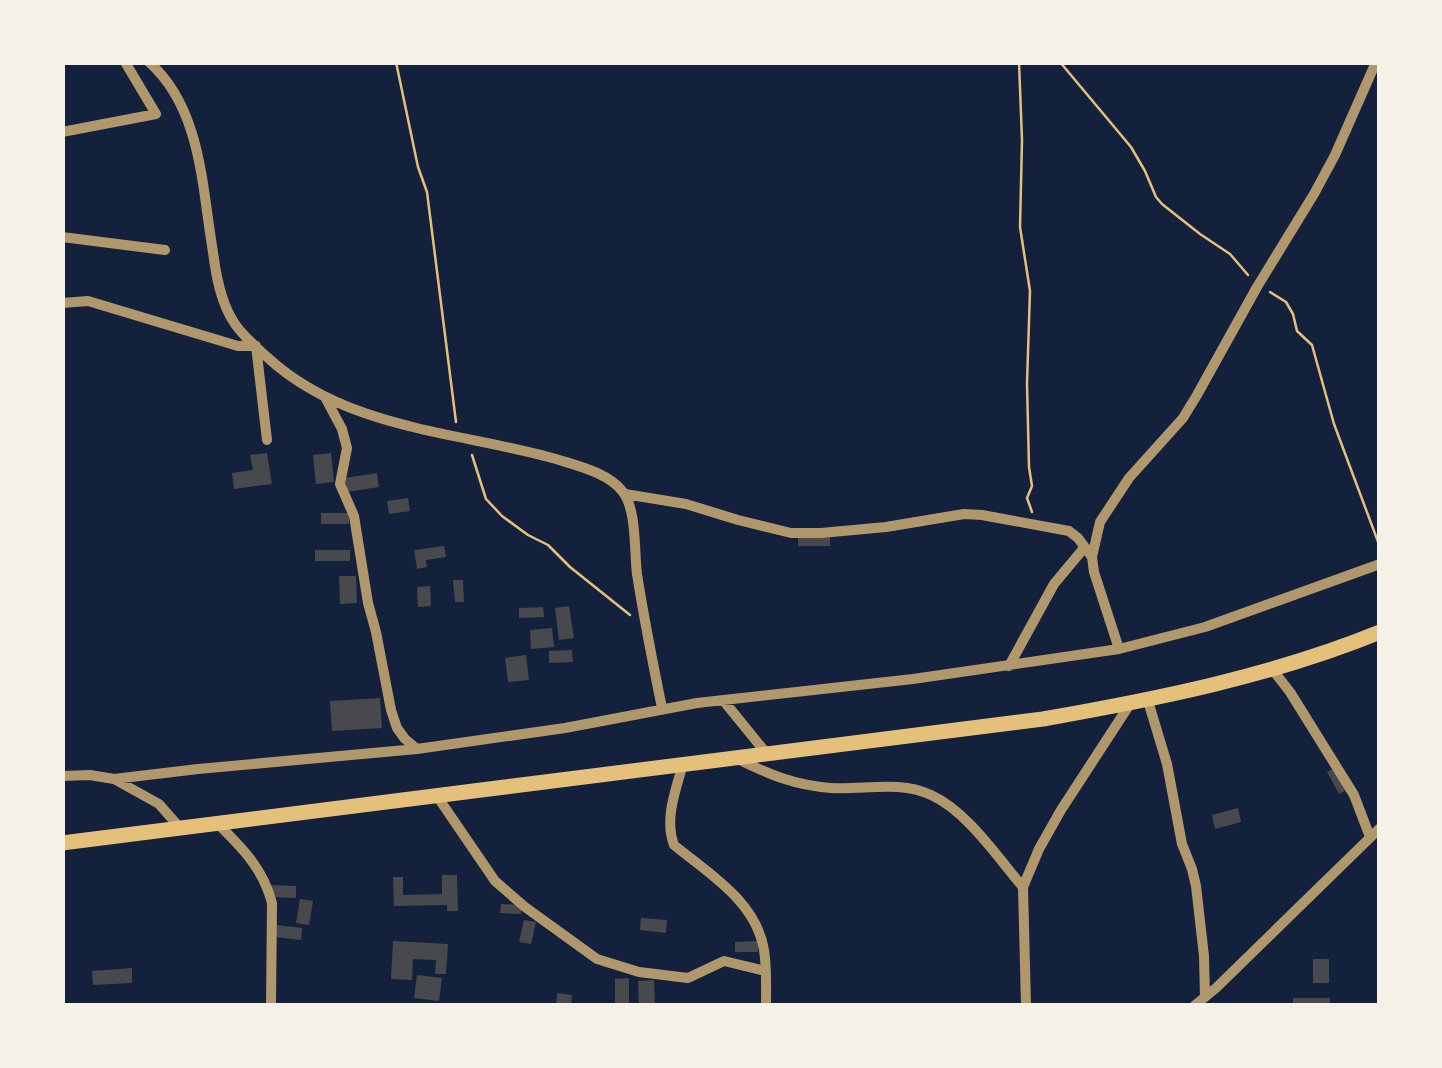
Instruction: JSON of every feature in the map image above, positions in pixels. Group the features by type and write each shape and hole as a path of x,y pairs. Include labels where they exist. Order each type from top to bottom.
{"main road":[{"path":"62,843 1044,720 1148,701 1272,669 1380,632"}],"street":[{"path":"62,132 156,114 124,62"},
{"path":"149,62 169,84 189,125 205,186 218,285 234,324 282,371 326,398 363,414 528,451 611,481 625,494 662,708"},
{"path":"1009,666 1054,584 1088,552 1114,499 1142,461 1183,418 1335,155 1376,62"},
{"path":"62,237 165,250"},
{"path":"62,303 88,300 238,346 256,346"},
{"path":"256,346 267,440"},
{"path":"326,398 347,448 340,484 354,516 392,710 405,739 417,749"},
{"path":"625,494 686,504 792,533 886,527 964,514 1068,531 1088,552 1119,649"},
{"path":"114,780 198,768 417,749 535,733 662,708 913,679 1119,649 1205,627 1380,564"},
{"path":"1272,669 1354,794 1370,838"},
{"path":"723,700 767,754"},
{"path":"1148,701 1196,886 1205,996"},
{"path":"1026,1006 1023,888 1061,810 1130,704"},
{"path":"736,758 778,778 806,784 832,788 891,786 931,794 962,817 1023,888"},
{"path":"684,764 670,820 670,836 674,845 731,892 752,918 764,950 766,1006"},
{"path":"62,776 90,775 114,780 159,804 181,828"},
{"path":"437,796 495,882 597,960 639,972 688,978 724,961 765,971"},
{"path":"218,824 249,854 268,887 272,903 271,1006"},
{"path":"1194,1006 1380,828"}],"path":[{"path":"396,62 427,192 458,437 470,452 486,499 502,516 548,546 626,610 648,640"},
{"path":"1019,62 1020,227 1030,291 1027,383 1032,486 1026,498 1040,526"},
{"path":"1060,62 1130,147 1162,204 1230,254 1258,287 1286,302 1297,331 1312,345 1334,424 1380,548"}],"building":[{"path":"267,453 272,484 234,489 232,473 253,470 250,455"},
{"path":"331,453 334,482 316,484 313,455"},
{"path":"377,473 379,487 347,492 345,478"},
{"path":"408,498 410,511 389,514 387,501"},
{"path":"321,513 349,513 349,524 321,524"},
{"path":"798,536 830,536 830,546 798,546"},
{"path":"444,546 446,557 426,560 427,567 417,569 414,550"},
{"path":"315,550 350,550 350,561 315,561"},
{"path":"339,576 356,576 357,603 340,604"},
{"path":"453,580 463,580 464,602 455,602"},
{"path":"430,586 431,606 418,607 417,587"},
{"path":"569,606 574,638 559,640 555,608"},
{"path":"543,607 544,617 519,618 519,608"},
{"path":"552,628 554,647 531,649 530,630"},
{"path":"572,650 573,662 549,663 549,651"},
{"path":"526,655 529,680 508,682 505,658"},
{"path":"380,698 382,728 332,731 330,701"},
{"path":"1336,767 1348,789 1339,794 1327,772"},
{"path":"1238,808 1241,822 1215,829 1212,815"},
{"path":"442,875 457,875 458,911 447,911 447,905 394,906 393,877 403,877 403,895 442,894"},
{"path":"271,885 296,886 296,898 271,897"},
{"path":"300,899 313,901 309,925 296,923"},
{"path":"501,904 521,905 521,914 500,913"},
{"path":"641,918 667,920 666,933 640,930"},
{"path":"524,920 536,922 531,944 519,942"},
{"path":"276,925 302,928 301,940 275,937"},
{"path":"393,941 448,944 446,974 435,974 436,960 413,959 412,980 391,979"},
{"path":"758,941 758,952 735,952 735,942"},
{"path":"1313,959 1329,959 1329,983 1313,983"},
{"path":"132,968 132,983 93,985 92,971"},
{"path":"417,975 442,978 439,1001 414,998"},
{"path":"629,978 629,1003 615,1003 615,979"},
{"path":"654,980 655,1005 639,1005 638,981"},
{"path":"557,993 572,995 571,1006 556,1006"},
{"path":"1293,998 1330,998 1330,1006 1293,1006"}]}
